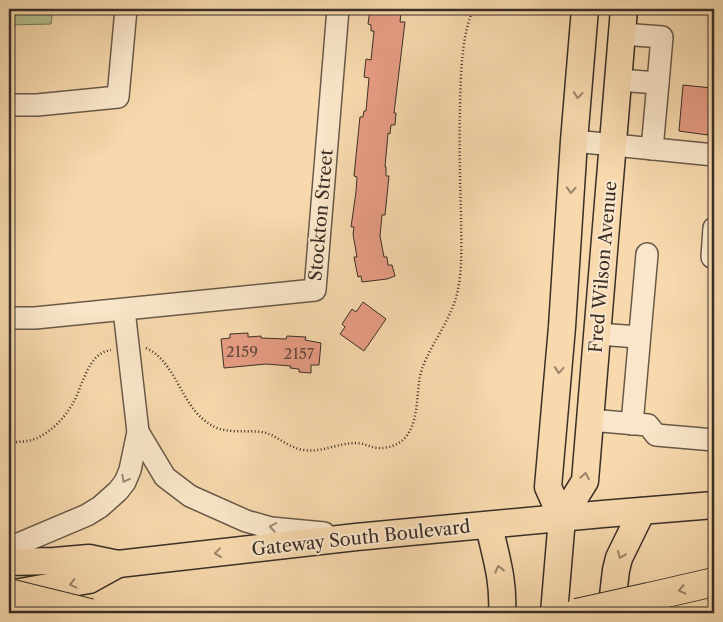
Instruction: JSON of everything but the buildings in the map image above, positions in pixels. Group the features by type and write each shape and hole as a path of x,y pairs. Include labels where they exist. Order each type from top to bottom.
{"highway":[{"path":"577,613 714,582"},
{"path":"9,594 90,613"}],"main road":[{"name":"Fred Wilson Avenue","path":"562,518 548,487 586,9"},
{"name":"Fred Wilson Avenue","path":"554,613 562,518 585,481 623,21"},
{"path":"562,327 598,334"},
{"name":"Gateway South Boulevard","path":"9,562 89,558 118,564 356,537 714,505"},
{"path":"611,613 619,558 642,511"},
{"path":"488,526 502,585 502,613"},
{"path":"9,594 89,580 118,564"}],"street":[{"path":"9,105 37,105 118,97 126,9"},
{"name":"Stockton Street","path":"9,318 35,318 124,310 315,290 338,9"},
{"path":"623,21 662,37 652,149"},
{"path":"618,80 658,83"},
{"path":"574,142 714,155"},
{"path":"712,257 714,228"},
{"path":"632,424 647,254"},
{"path":"9,548 87,515 100,507 118,491 130,470 138,432 124,310"},
{"path":"598,334 639,337"},
{"path":"590,420 648,425 656,435 714,440"},
{"path":"138,432 165,477 190,496 246,521 271,528 356,537"}],"path":[{"path":"9,442 38,438 51,430 72,406 94,359 106,350 128,348 146,348 161,357 186,400 208,424 220,429 267,434 296,449 306,451 357,443 382,448 395,445 404,440 411,430 414,420 423,366 446,324 457,294 461,249 459,142 461,65 463,43 473,9"}],"green space":[{"path":"9,9 53,9 51,24 9,25"}]}
